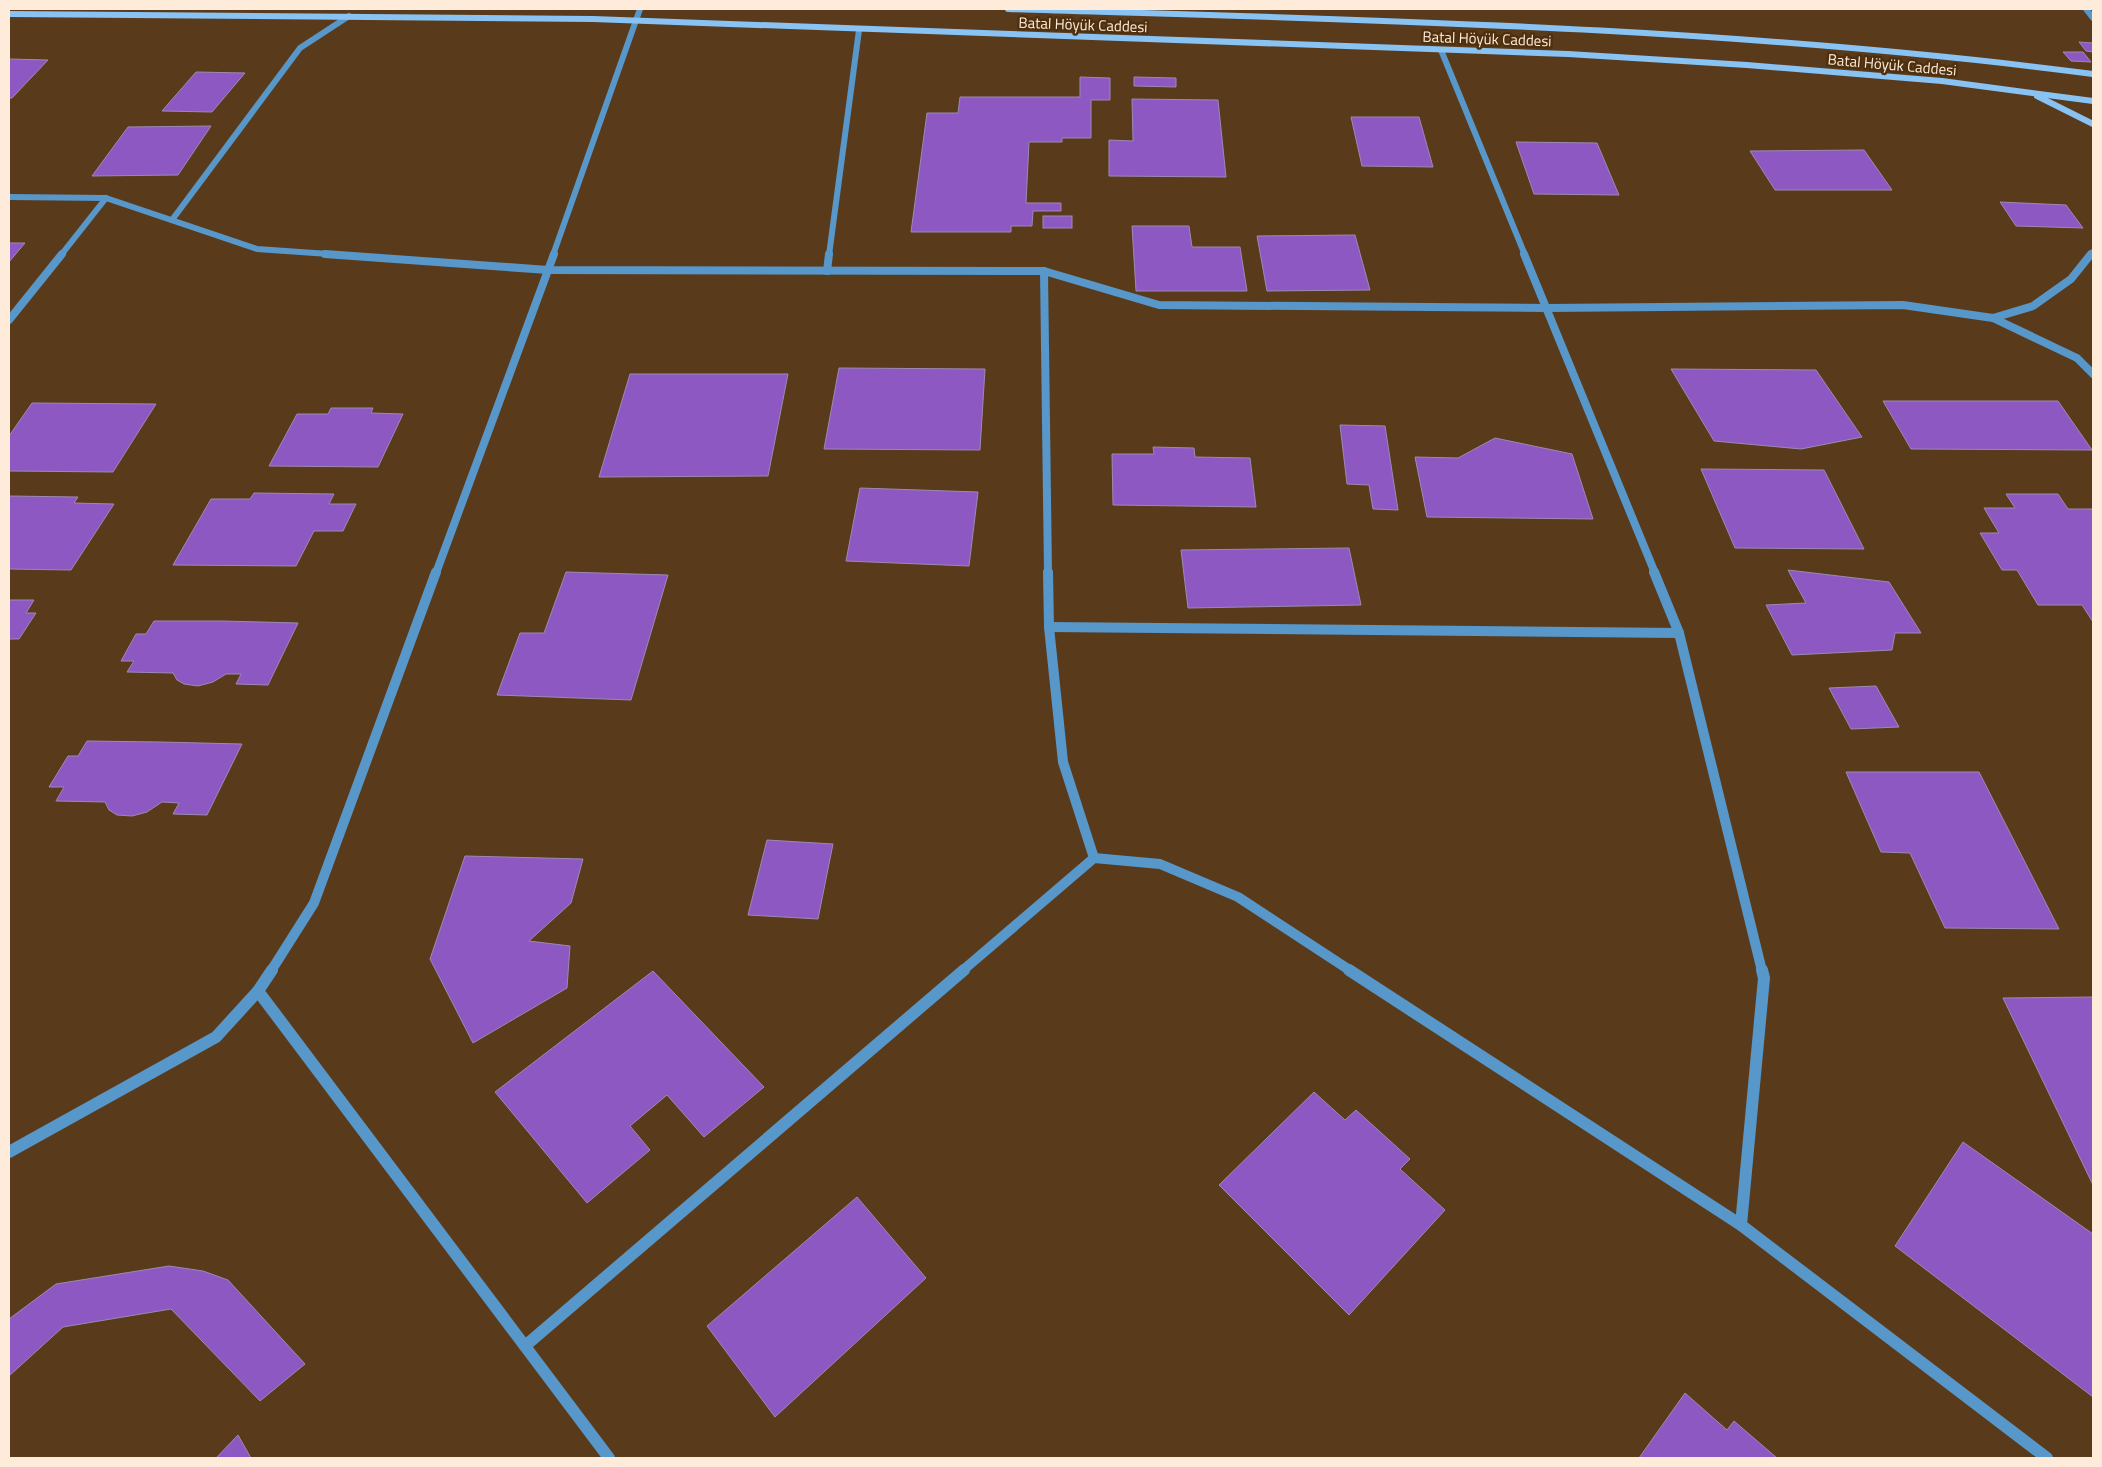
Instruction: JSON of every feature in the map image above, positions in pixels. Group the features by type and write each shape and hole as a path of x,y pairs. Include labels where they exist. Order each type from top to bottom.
{"main road":[{"name":"Batal Höyük Caddesi","path":"1008,9 1561,28 1736,38 1932,54 2093,74"},
{"name":"Batal Höyük Caddesi","path":"9,14 635,20 859,30 1441,50 1747,65 1942,81 2093,101"},
{"path":"2029,92 2093,124"}],"street":[{"path":"9,1152 216,1037 258,991 314,903 548,270 640,9"},
{"path":"2086,9 2093,18"},
{"path":"172,220 300,48 349,16"},
{"path":"827,271 859,30"},
{"path":"1441,50 1679,633 1764,978 1741,1225"},
{"path":"9,197 106,198 257,249 548,270 1044,271 1159,305 1546,308 1903,305 1993,318 2077,358 2093,374"},
{"path":"9,320 106,198"},
{"path":"1993,318 2033,306 2071,279 2093,252"},
{"path":"1044,271 1049,627 1063,762 1094,858"},
{"path":"1049,627 1679,633"},
{"path":"525,1346 1094,858 1160,864 1238,897 1741,1225 2047,1458"},
{"path":"258,991 609,1458"}],"building":[{"path":"2079,42 2093,43 2093,52 2086,51"},
{"path":"2063,52 2083,52 2091,62 2071,61"},
{"path":"9,59 48,60 12,98 9,98"},
{"path":"196,72 245,73 212,112 162,111"},
{"path":"1080,77 1110,78 1110,100 1091,100 1091,138 1062,138 1062,142 1029,142 1026,203 1061,203 1061,211 1033,211 1032,226 1011,226 1011,232 911,232 927,113 958,113 960,97 1080,97"},
{"path":"1134,77 1176,78 1176,87 1134,86"},
{"path":"1132,99 1218,100 1226,177 1109,176 1109,140 1133,141"},
{"path":"1351,117 1419,117 1433,167 1362,166"},
{"path":"211,126 178,175 92,176 128,127"},
{"path":"1516,142 1597,143 1619,195 1534,194"},
{"path":"1864,150 1892,190 1775,190 1750,151"},
{"path":"2000,202 2066,205 2083,228 2016,226"},
{"path":"1043,216 1072,216 1072,228 1043,228"},
{"path":"1132,226 1189,226 1192,247 1240,247 1247,291 1136,291"},
{"path":"1355,235 1370,290 1267,291 1257,236"},
{"path":"9,243 25,243 9,262"},
{"path":"839,368 985,369 980,450 824,449"},
{"path":"1671,369 1816,370 1862,437 1801,449 1714,441"},
{"path":"630,374 788,374 768,476 599,477"},
{"path":"1883,401 2058,401 2092,450 1911,449"},
{"path":"32,403 156,404 113,472 9,471 9,436"},
{"path":"331,408 373,408 371,413 403,414 378,467 269,466 297,414 328,414"},
{"path":"1340,425 1385,426 1398,510 1373,509 1369,485 1347,484"},
{"path":"1495,438 1572,454 1593,519 1427,517 1415,457 1458,458"},
{"path":"1153,447 1194,448 1195,457 1250,458 1256,507 1113,505 1112,454 1154,454"},
{"path":"1701,469 1824,470 1864,549 1735,548"},
{"path":"860,488 978,492 969,566 846,561"},
{"path":"254,493 334,494 329,504 356,504 343,531 314,531 296,566 173,565 211,499 250,499"},
{"path":"2006,494 2058,494 2068,509 2093,509 2093,622 2082,605 2038,605 2017,570 2002,570 1980,533 1999,533 1984,508 2015,508"},
{"path":"9,496 78,497 74,503 114,504 71,570 9,569"},
{"path":"1349,548 1361,605 1188,608 1181,550"},
{"path":"1788,570 1889,582 1921,633 1895,633 1892,650 1792,655 1766,605 1806,603"},
{"path":"566,572 668,575 631,700 497,695 520,633 544,633"},
{"path":"9,600 34,600 26,613 36,613 19,639 9,639"},
{"path":"154,621 298,623 268,685 236,684 241,674 226,674 213,682 198,686 184,684 177,680 173,673 127,672 134,661 121,661 136,634 146,634"},
{"path":"1876,686 1899,727 1851,729 1829,688"},
{"path":"87,741 242,744 207,815 173,814 179,803 162,802 147,812 132,816 117,815 109,810 105,802 56,801 64,787 49,787 68,756 78,756"},
{"path":"1846,772 1979,772 2059,929 1945,928 1910,853 1881,852"},
{"path":"767,840 833,844 818,919 748,915"},
{"path":"465,856 583,859 571,903 529,941 570,946 567,988 473,1043 430,959"},
{"path":"653,971 764,1087 704,1137 667,1095 630,1126 650,1150 587,1203 495,1092"},
{"path":"2093,997 2093,1185 2003,998"},
{"path":"1314,1092 1345,1120 1356,1110 1410,1159 1400,1169 1445,1210 1349,1315 1219,1185"},
{"path":"1963,1142 2093,1234 2093,1397 1895,1246"},
{"path":"857,1197 926,1278 775,1417 707,1326"},
{"path":"169,1266 203,1271 228,1280 305,1364 260,1401 171,1309 63,1327 9,1376 9,1319 56,1284"},
{"path":"1685,1393 1727,1430 1734,1421 1777,1458 1639,1458"},
{"path":"238,1435 251,1458 216,1458"}]}
